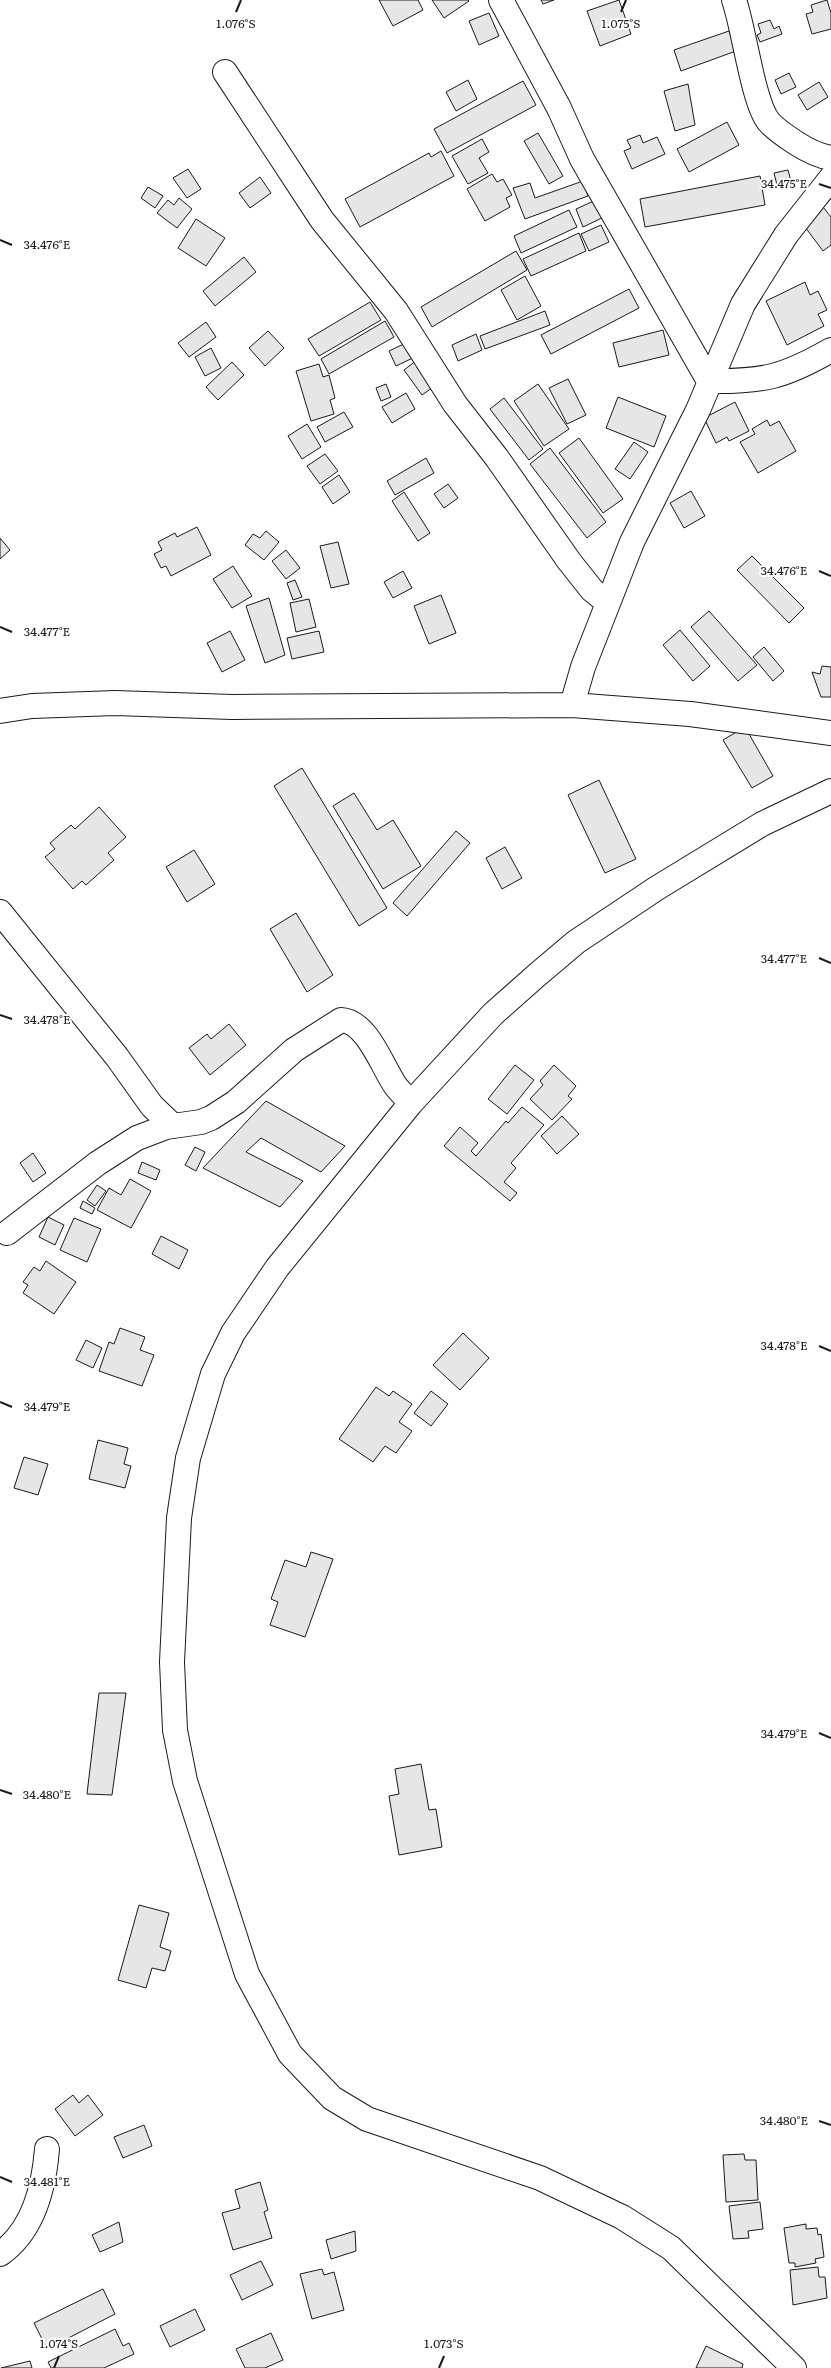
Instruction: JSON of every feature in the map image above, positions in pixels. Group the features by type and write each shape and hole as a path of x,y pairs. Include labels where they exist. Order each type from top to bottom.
{"street":[{"path":"501,0 559,108 582,159 709,381"},
{"path":"734,0 741,18 761,107 768,121 804,148 831,158"},
{"path":"225,72 322,220 396,311 455,404 569,561 592,590 608,603"},
{"path":"572,705 632,542 698,410 743,304 786,235 831,178"},
{"path":"709,381 756,380 778,376 831,350"},
{"path":"0,711 32,706 115,703 232,707 572,705 690,714 831,733"},
{"path":"794,2368 671,2248 622,2217 540,2178 367,2119 332,2098 290,2054 270,2021 247,1974 185,1782 175,1730 172,1662 179,1518 188,1458 213,1374 232,1333 276,1268 411,1103 493,1014 576,942 657,888 762,824 831,791"},
{"path":"0,912 117,1057 152,1106 172,1126"},
{"path":"7,1233 98,1163 137,1138 154,1130 201,1122 211,1118 236,1102 294,1050 341,1020 351,1021 357,1026 378,1053 395,1085 411,1103"},
{"path":"0,2254 11,2246 29,2220 45,2170 47,2150"}],"building":[{"path":"379,0 418,0 423,10 393,26"},
{"path":"432,0 468,0 469,1 444,18"},
{"path":"541,0 554,0 543,4"},
{"path":"619,0 631,34 600,46 587,11"},
{"path":"827,0 831,13 831,29 812,34 806,14 813,12 811,5"},
{"path":"489,13 499,36 479,45 469,21"},
{"path":"770,20 774,29 779,26 782,34 760,42 757,35 761,33 758,24"},
{"path":"729,31 736,51 681,71 674,50"},
{"path":"789,73 796,87 781,94 775,80"},
{"path":"468,80 477,99 456,111 446,92"},
{"path":"523,81 536,105 447,153 434,129"},
{"path":"819,82 828,97 807,110 798,95"},
{"path":"688,84 695,125 675,131 664,91"},
{"path":"727,122 739,145 689,172 677,149"},
{"path":"538,133 563,176 549,184 524,141"},
{"path":"640,135 643,143 657,137 665,154 632,169 624,151 631,148 627,140"},
{"path":"482,139 489,152 479,158 488,173 468,184 452,156"},
{"path":"441,151 454,176 360,227 345,199 429,153 431,157"},
{"path":"188,169 201,189 187,198 173,178"},
{"path":"788,170 791,181 777,185 774,173"},
{"path":"492,174 497,182 503,179 512,195 506,198 510,207 485,221 467,189"},
{"path":"760,176 765,205 645,227 640,199"},
{"path":"260,177 271,193 250,208 239,193"},
{"path":"583,181 588,196 525,219 513,188 530,183 535,198"},
{"path":"148,187 163,196 155,208 141,198"},
{"path":"179,198 192,209 177,228 157,213 168,200 174,205"},
{"path":"596,200 604,217 583,227 576,209"},
{"path":"823,207 831,217 831,245 823,251 802,223"},
{"path":"569,210 577,227 521,253 514,236"},
{"path":"196,219 225,238 206,266 178,248"},
{"path":"601,225 609,242 589,251 581,234"},
{"path":"579,233 586,251 531,276 523,259"},
{"path":"516,251 527,270 432,327 421,307"},
{"path":"244,257 256,272 215,306 203,291"},
{"path":"525,276 541,306 517,320 501,290"},
{"path":"805,282 810,295 818,291 827,310 818,314 824,326 787,345 766,301"},
{"path":"629,289 639,308 551,354 541,335"},
{"path":"370,302 381,320 319,356 308,339"},
{"path":"545,311 550,325 485,349 480,336"},
{"path":"385,321 394,337 329,374 321,359"},
{"path":"206,322 216,337 189,357 178,343"},
{"path":"663,330 669,355 619,367 613,343"},
{"path":"268,331 284,348 265,366 249,348"},
{"path":"476,334 482,350 458,361 452,345"},
{"path":"410,341 417,356 396,366 389,351"},
{"path":"211,348 221,368 205,376 195,357"},
{"path":"417,360 436,385 422,395 404,370"},
{"path":"232,362 244,375 218,400 206,387"},
{"path":"319,364 323,377 329,375 335,398 330,400 334,414 311,421 296,371"},
{"path":"568,379 586,415 567,424 549,388"},
{"path":"386,384 391,397 381,401 376,388"},
{"path":"538,384 569,429 544,446 514,401"},
{"path":"406,393 415,409 392,423 382,407"},
{"path":"618,397 666,416 654,447 606,428"},
{"path":"504,398 543,449 529,460 490,409"},
{"path":"735,402 749,431 729,441 727,437 716,443 704,418"},
{"path":"344,412 353,427 325,442 317,427"},
{"path":"767,420 770,426 779,421 796,451 758,473 740,442 755,434 752,429"},
{"path":"307,424 321,447 302,459 288,436"},
{"path":"579,438 623,499 603,513 559,453"},
{"path":"634,442 648,452 630,479 615,469"},
{"path":"550,448 606,522 587,538 530,464"},
{"path":"325,454 338,471 320,484 307,466"},
{"path":"426,458 434,473 395,495 387,481"},
{"path":"339,475 350,492 333,504 322,487"},
{"path":"448,484 458,498 444,508 434,494"},
{"path":"691,491 705,516 684,528 670,503"},
{"path":"404,492 430,533 418,541 392,501"},
{"path":"197,527 211,555 171,576 166,566 161,568 154,554 162,550 158,542 175,533 177,537"},
{"path":"266,531 279,542 264,560 245,545 253,534 260,538"},
{"path":"0,538 10,550 0,559"},
{"path":"338,542 349,584 331,588 320,546"},
{"path":"286,550 300,568 286,579 272,561"},
{"path":"752,556 804,608 789,623 737,570"},
{"path":"233,566 252,596 232,608 213,579"},
{"path":"403,571 412,588 393,598 384,582"},
{"path":"295,580 302,597 293,600 287,583"},
{"path":"441,595 456,633 429,644 414,606"},
{"path":"269,598 285,655 265,663 246,606"},
{"path":"309,599 316,627 296,632 290,603"},
{"path":"709,611 757,665 738,681 691,627"},
{"path":"680,630 710,666 693,681 663,645"},
{"path":"230,631 245,660 222,672 207,643"},
{"path":"319,631 324,652 292,659 287,638"},
{"path":"764,647 784,671 773,681 753,657"},
{"path":"822,666 831,667 831,697 821,697 812,672 820,674"},
{"path":"745,727 773,776 752,788 723,740"},
{"path":"302,768 387,908 359,926 274,786"},
{"path":"599,780 636,859 605,873 568,795"},
{"path":"354,793 377,830 393,820 421,866 383,889 333,806"},
{"path":"99,807 126,837 108,853 114,860 86,885 82,881 73,889 45,857 55,849 50,843 71,825 75,829"},
{"path":"456,831 470,843 407,916 393,903"},
{"path":"505,847 522,878 502,889 486,858"},
{"path":"194,850 215,884 187,902 166,867"},
{"path":"296,913 333,975 307,992 270,929"},
{"path":"229,1024 246,1045 210,1075 189,1048 207,1034 211,1039"},
{"path":"515,1065 534,1080 507,1114 488,1099"},
{"path":"554,1065 576,1086 568,1096 572,1099 552,1120 530,1099 543,1085 540,1081"},
{"path":"266,1101 345,1146 321,1172 261,1138 246,1152 303,1181 280,1207 203,1168"},
{"path":"522,1107 544,1125 511,1163 516,1168 504,1182 517,1193 510,1201 444,1146 460,1127 478,1143 471,1151 476,1156 506,1121 508,1123"},
{"path":"562,1116 579,1134 557,1154 541,1136"},
{"path":"195,1147 205,1152 196,1171 185,1165"},
{"path":"33,1153 46,1173 33,1182 20,1163"},
{"path":"142,1162 160,1170 156,1180 138,1173"},
{"path":"130,1179 151,1191 131,1228 97,1210 109,1188 121,1195"},
{"path":"97,1185 106,1191 95,1206 87,1200"},
{"path":"83,1201 95,1208 92,1214 80,1208"},
{"path":"48,1217 64,1225 55,1245 39,1237"},
{"path":"74,1218 101,1229 87,1262 60,1250"},
{"path":"161,1236 188,1250 179,1269 152,1254"},
{"path":"46,1261 76,1282 54,1314 23,1293 28,1285 23,1282 34,1267 40,1271"},
{"path":"120,1328 145,1337 140,1350 154,1355 142,1386 99,1371 109,1342 114,1344"},
{"path":"463,1333 489,1358 460,1390 433,1365"},
{"path":"86,1340 102,1348 93,1368 76,1360"},
{"path":"376,1387 389,1396 393,1391 412,1404 399,1422 412,1431 396,1453 385,1446 373,1462 339,1439"},
{"path":"431,1391 448,1404 431,1426 414,1413"},
{"path":"98,1440 128,1448 124,1464 131,1466 125,1488 89,1479"},
{"path":"24,1457 48,1464 38,1495 14,1488"},
{"path":"311,1552 333,1559 305,1637 270,1625 278,1602 271,1599 285,1560 306,1567"},
{"path":"99,1693 126,1693 112,1795 87,1794"},
{"path":"421,1764 429,1810 436,1809 442,1847 399,1855 389,1796 399,1794 395,1769"},
{"path":"139,1905 169,1913 160,1947 171,1951 165,1971 152,1968 146,1988 118,1980"},
{"path":"73,2095 79,2103 88,2095 103,2115 75,2136 55,2109"},
{"path":"144,2125 152,2146 123,2158 114,2137"},
{"path":"744,2154 745,2160 756,2160 758,2200 726,2202 723,2155"},
{"path":"260,2182 268,2210 264,2212 272,2238 233,2250 222,2213 240,2208 235,2190"},
{"path":"760,2202 763,2229 748,2231 749,2238 733,2239 729,2206"},
{"path":"119,2222 123,2242 100,2252 92,2235"},
{"path":"806,2224 806,2229 817,2228 818,2235 821,2234 824,2257 815,2259 816,2263 795,2267 795,2263 789,2263 784,2228"},
{"path":"355,2231 356,2251 331,2259 326,2240"},
{"path":"261,2261 273,2285 242,2300 230,2275"},
{"path":"818,2267 819,2277 825,2277 827,2298 793,2305 790,2270"},
{"path":"322,2269 324,2275 334,2272 344,2310 312,2319 300,2274"},
{"path":"103,2289 115,2314 47,2349 34,2323"},
{"path":"195,2309 205,2330 170,2347 160,2326"},
{"path":"115,2329 123,2346 129,2343 134,2354 104,2368 51,2368 48,2362"},
{"path":"271,2333 283,2360 265,2368 245,2368 236,2349"},
{"path":"706,2346 743,2364 742,2368 696,2368"},
{"path":"30,2361 32,2368 1,2368"}]}
